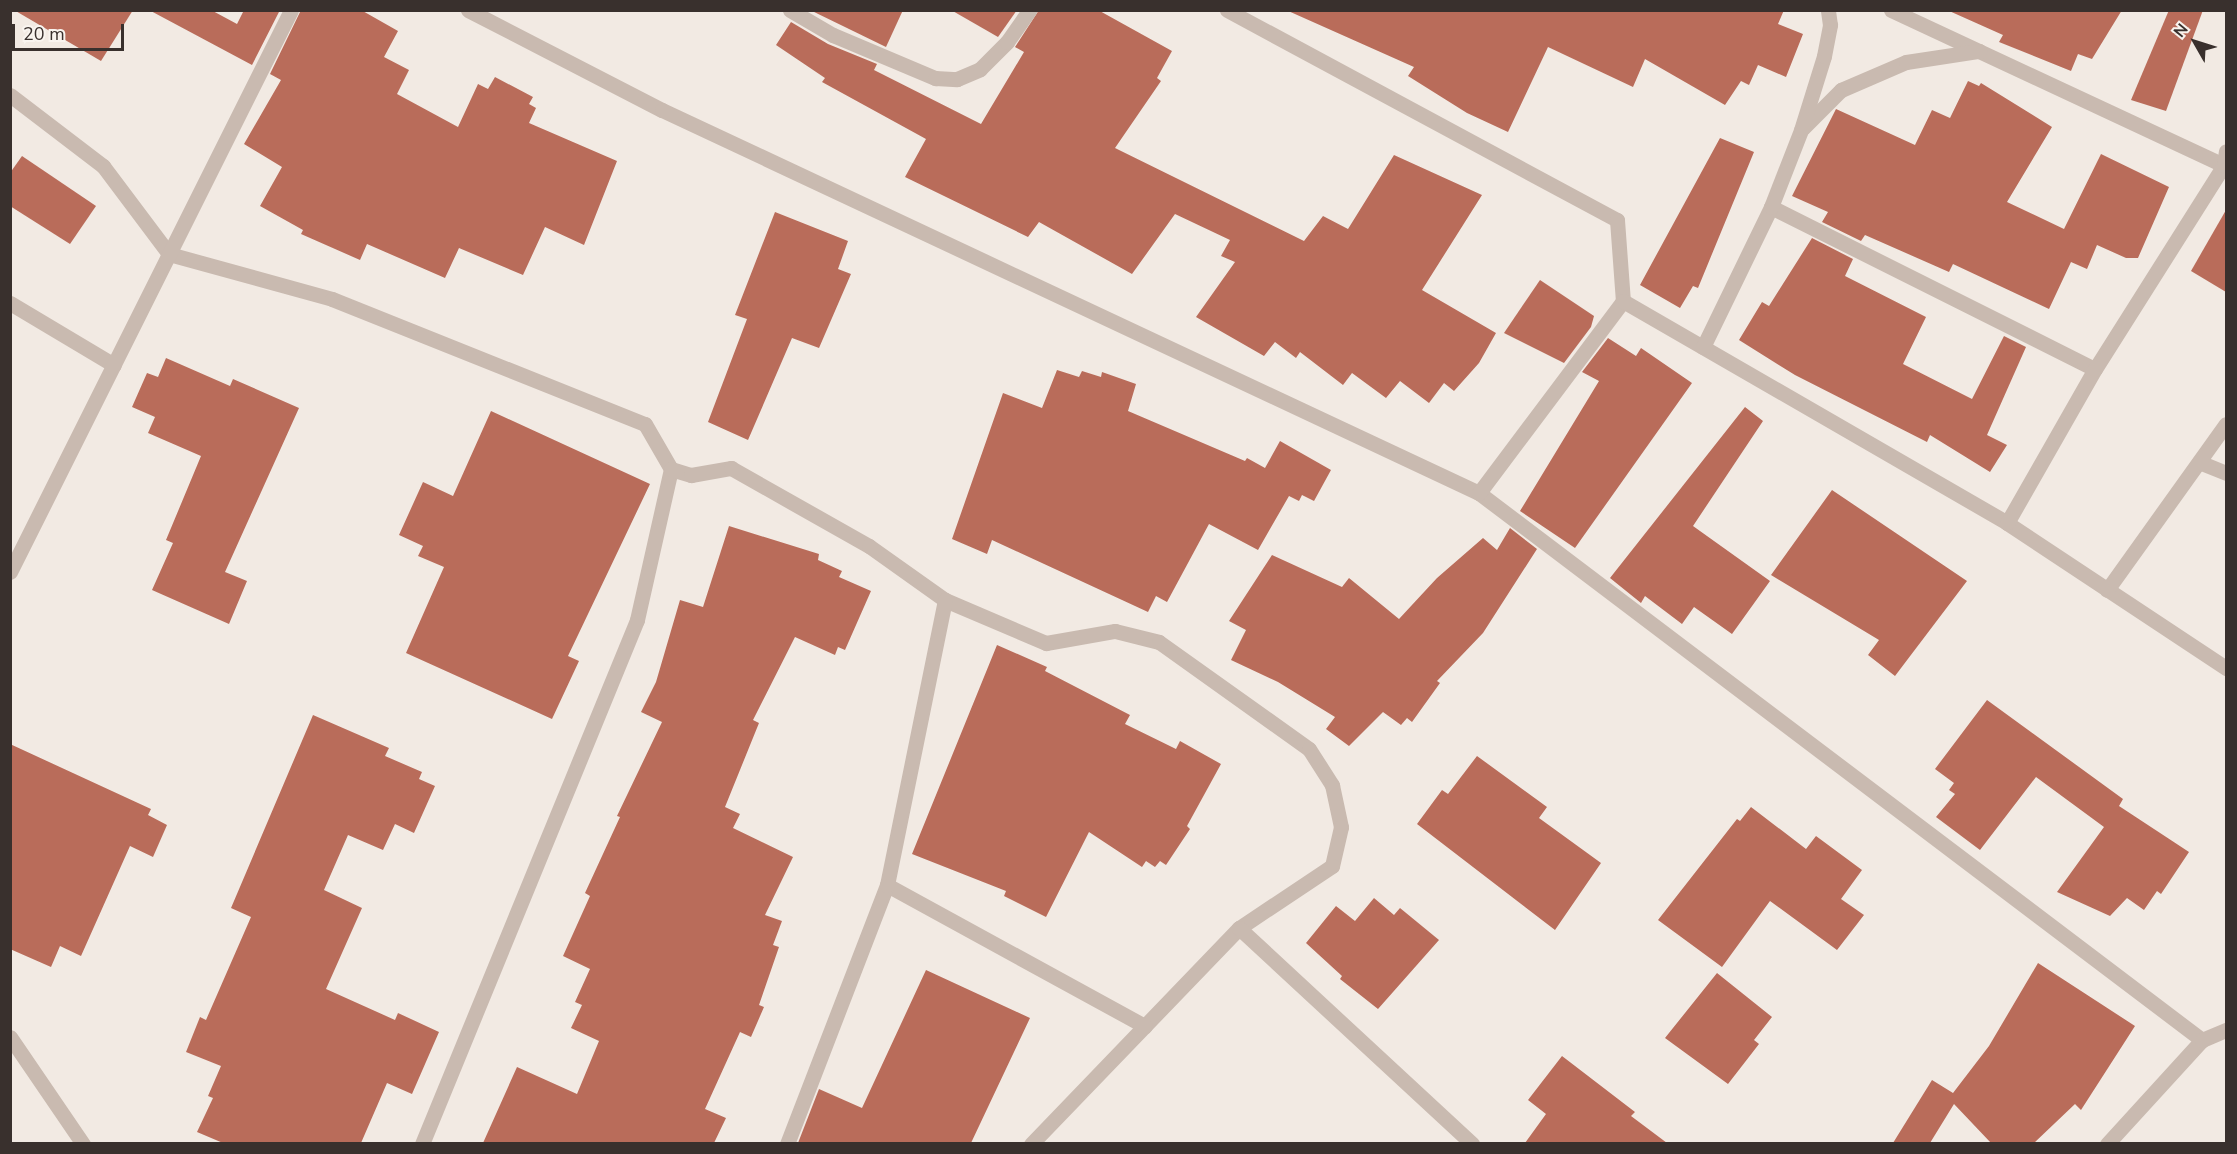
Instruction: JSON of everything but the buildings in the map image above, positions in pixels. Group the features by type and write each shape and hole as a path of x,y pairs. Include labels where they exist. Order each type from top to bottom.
{"street":[{"path":"10,572 291,10"},
{"path":"468,10 662,110 1479,493 2202,1040"},
{"path":"790,10 833,35 935,78 957,79 980,69 1007,42 1029,10"},
{"path":"1227,10 1617,220 1623,301 1479,493"},
{"path":"1703,347 1772,207 1801,130 1824,56 1830,25 1828,10"},
{"path":"1891,10 1979,51 2225,158 2095,369 2007,523"},
{"path":"1801,130 1841,90 1905,62 1979,51"},
{"path":"10,95 103,166 169,254 332,299 645,424 671,469 637,620 422,1143"},
{"path":"1772,207 2095,369"},
{"path":"1623,301 2007,523 2226,668"},
{"path":"10,303 114,365"},
{"path":"2107,590 2226,424"},
{"path":"2199,462 2226,474"},
{"path":"671,469 691,475 731,468 869,546 945,600 1046,643 1115,631 1159,642 1309,749 1332,785 1341,827 1332,866 1239,928 1031,1143"},
{"path":"787,1143 887,885 945,600"},
{"path":"887,885 1145,1026"},
{"path":"1239,928 1472,1143"},
{"path":"2107,1143 2202,1040 2226,1030"},
{"path":"10,1037 83,1143"}]}
